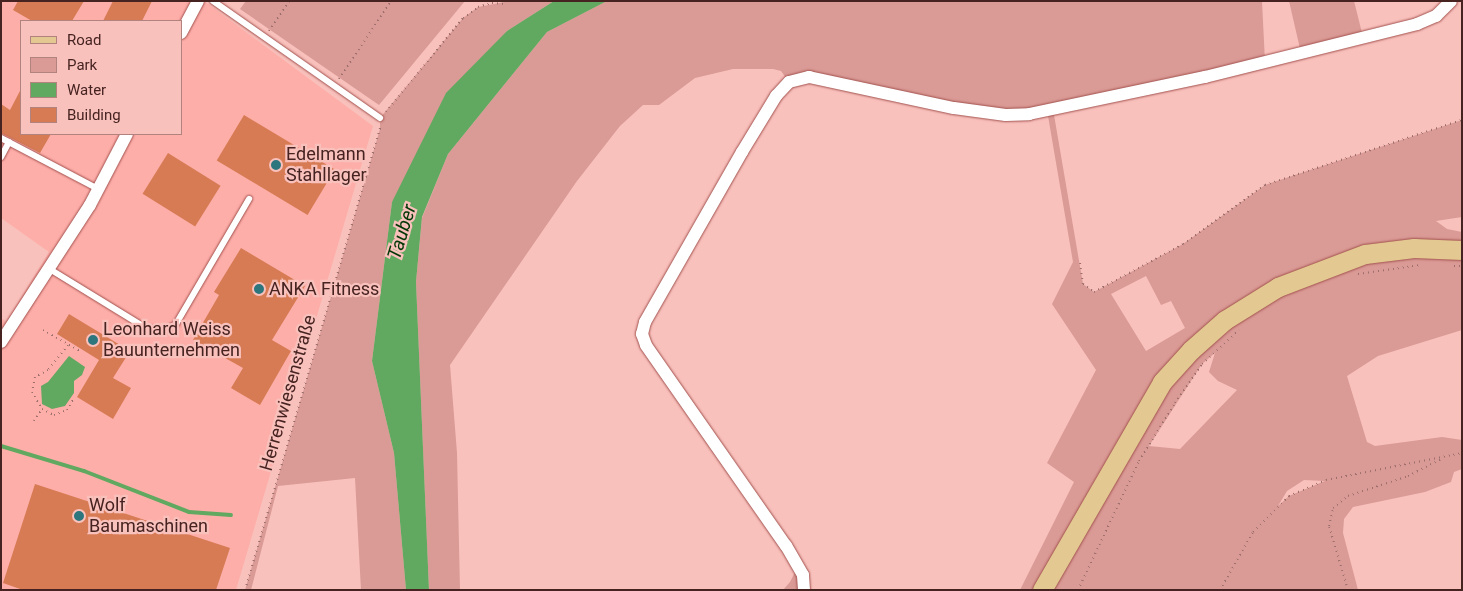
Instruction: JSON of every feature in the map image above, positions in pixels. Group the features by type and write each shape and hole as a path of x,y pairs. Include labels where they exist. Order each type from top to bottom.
{"main road":[{"path":"1042,590 1162,382 1191,350 1226,320 1278,287 1364,254 1414,248 1462,250"}],"street":[{"path":"182,31 198,1"},
{"path":"804,590 803,576 786,546 646,345 642,334 645,322 742,152 776,96 789,82 809,77 954,108 1006,115 1029,114 1206,78 1417,24 1436,16 1451,1"},
{"path":"1,342 98,189 126,135"}],"lane":[{"path":"213,1 380,118"},
{"path":"1,138 98,189"},
{"path":"1,157 9,142"},
{"path":"48,268 146,328 164,331 176,324 249,199"}],"path":[{"path":"265,37 289,1"},
{"path":"335,86 391,1"},
{"path":"380,118 464,18 478,7 492,3 506,4"},
{"name":"Herrenwiesenstraße","path":"245,590 380,129 380,118"},
{"path":"1080,263 1084,284 1094,292 1183,244 1265,185 1462,120"},
{"path":"1352,275 1424,264"},
{"path":"1446,266 1462,266"},
{"path":"1078,590 1139,461 1175,403 1202,364 1241,329"},
{"path":"43,330 80,351"},
{"path":"68,344 48,370 35,377 32,392 42,409 54,415 62,413 74,398"},
{"path":"34,421 42,409"},
{"path":"1220,590 1253,532 1289,496 1326,480 1462,453"},
{"path":"1348,590 1329,526 1333,508 1348,496 1408,476 1443,458"}],"shaded area":[{"path":"1,1 204,1 373,126 236,590 1,590 1,318 6,322 49,252 1,218"}],"green space":[{"path":"246,1 465,1 379,105 240,9"},
{"path":"510,1 554,1 507,31 392,202 372,361 394,453 406,590 361,590 355,478 278,486 251,590 245,590 380,129 380,118 463,18 478,7"},
{"path":"607,1 1262,1 1265,62 1053,109 1083,284 1094,292 1183,244 1265,185 1462,120 1462,217 1436,221 1447,229 1462,232 1462,330 1378,356 1347,376 1367,442 1375,446 1442,437 1462,440 1462,469 1454,472 1451,482 1425,492 1353,507 1344,519 1343,533 1358,590 1020,590 1074,482 1047,463 1096,370 1052,304 1073,262 1047,110 1006,115 831,82 789,82 781,71 773,69 733,69 695,78 659,105 643,105 620,126 577,181 450,365 457,453 460,590 429,590 416,282 422,218 448,154 547,32","holes":["1146,276 1161,305 1171,301 1185,328 1146,351 1111,294","1215,353 1209,372 1218,381 1237,390 1180,449 1149,446 1202,364","1304,480 1325,481 1289,496 1278,506 1287,491"]},
{"path":"1289,1 1354,1 1363,37 1301,53"},
{"path":"798,566 803,590 783,590 790,582"}],"water":[{"name":"Tauber","path":"554,1 607,1 547,32 448,154 422,217 416,282 429,590 406,590 394,453 372,361 392,202 446,93 507,31"},
{"path":"69,356 85,367 82,375 74,381 74,393 65,406 52,409 42,404 41,386 48,382"}],"building":[{"path":"18,1 84,1 73,20 30,20 13,10"},
{"path":"113,1 152,1 142,20 104,20"},
{"path":"20,91 20,135 50,135 40,153 1,133 1,104 10,110"},
{"name":"Edelmann Stahllager","path":"244,115 335,170 308,215 217,160"},
{"path":"168,153 221,186 195,227 143,194"},
{"path":"241,248 305,286 272,340 291,351 260,405 231,388 243,368 193,340 219,295 214,292"},
{"path":"69,314 130,351 113,378 131,388 113,419 77,397 99,360 57,334"},
{"name":"Wolf Baumaschinen","path":"35,484 230,548 216,590 23,590 3,583"}],"waterway":[{"path":"1,446 84,471 189,512 231,515"}],"place":[{"name":"Edelmann Stahllager","path":"276,165"},
{"name":"ANKA Fitness","path":"259,289"},
{"name":"Leonhard Weiss Bauunternehmen","path":"93,340"},
{"name":"Wolf Baumaschinen","path":"79,516"}]}
